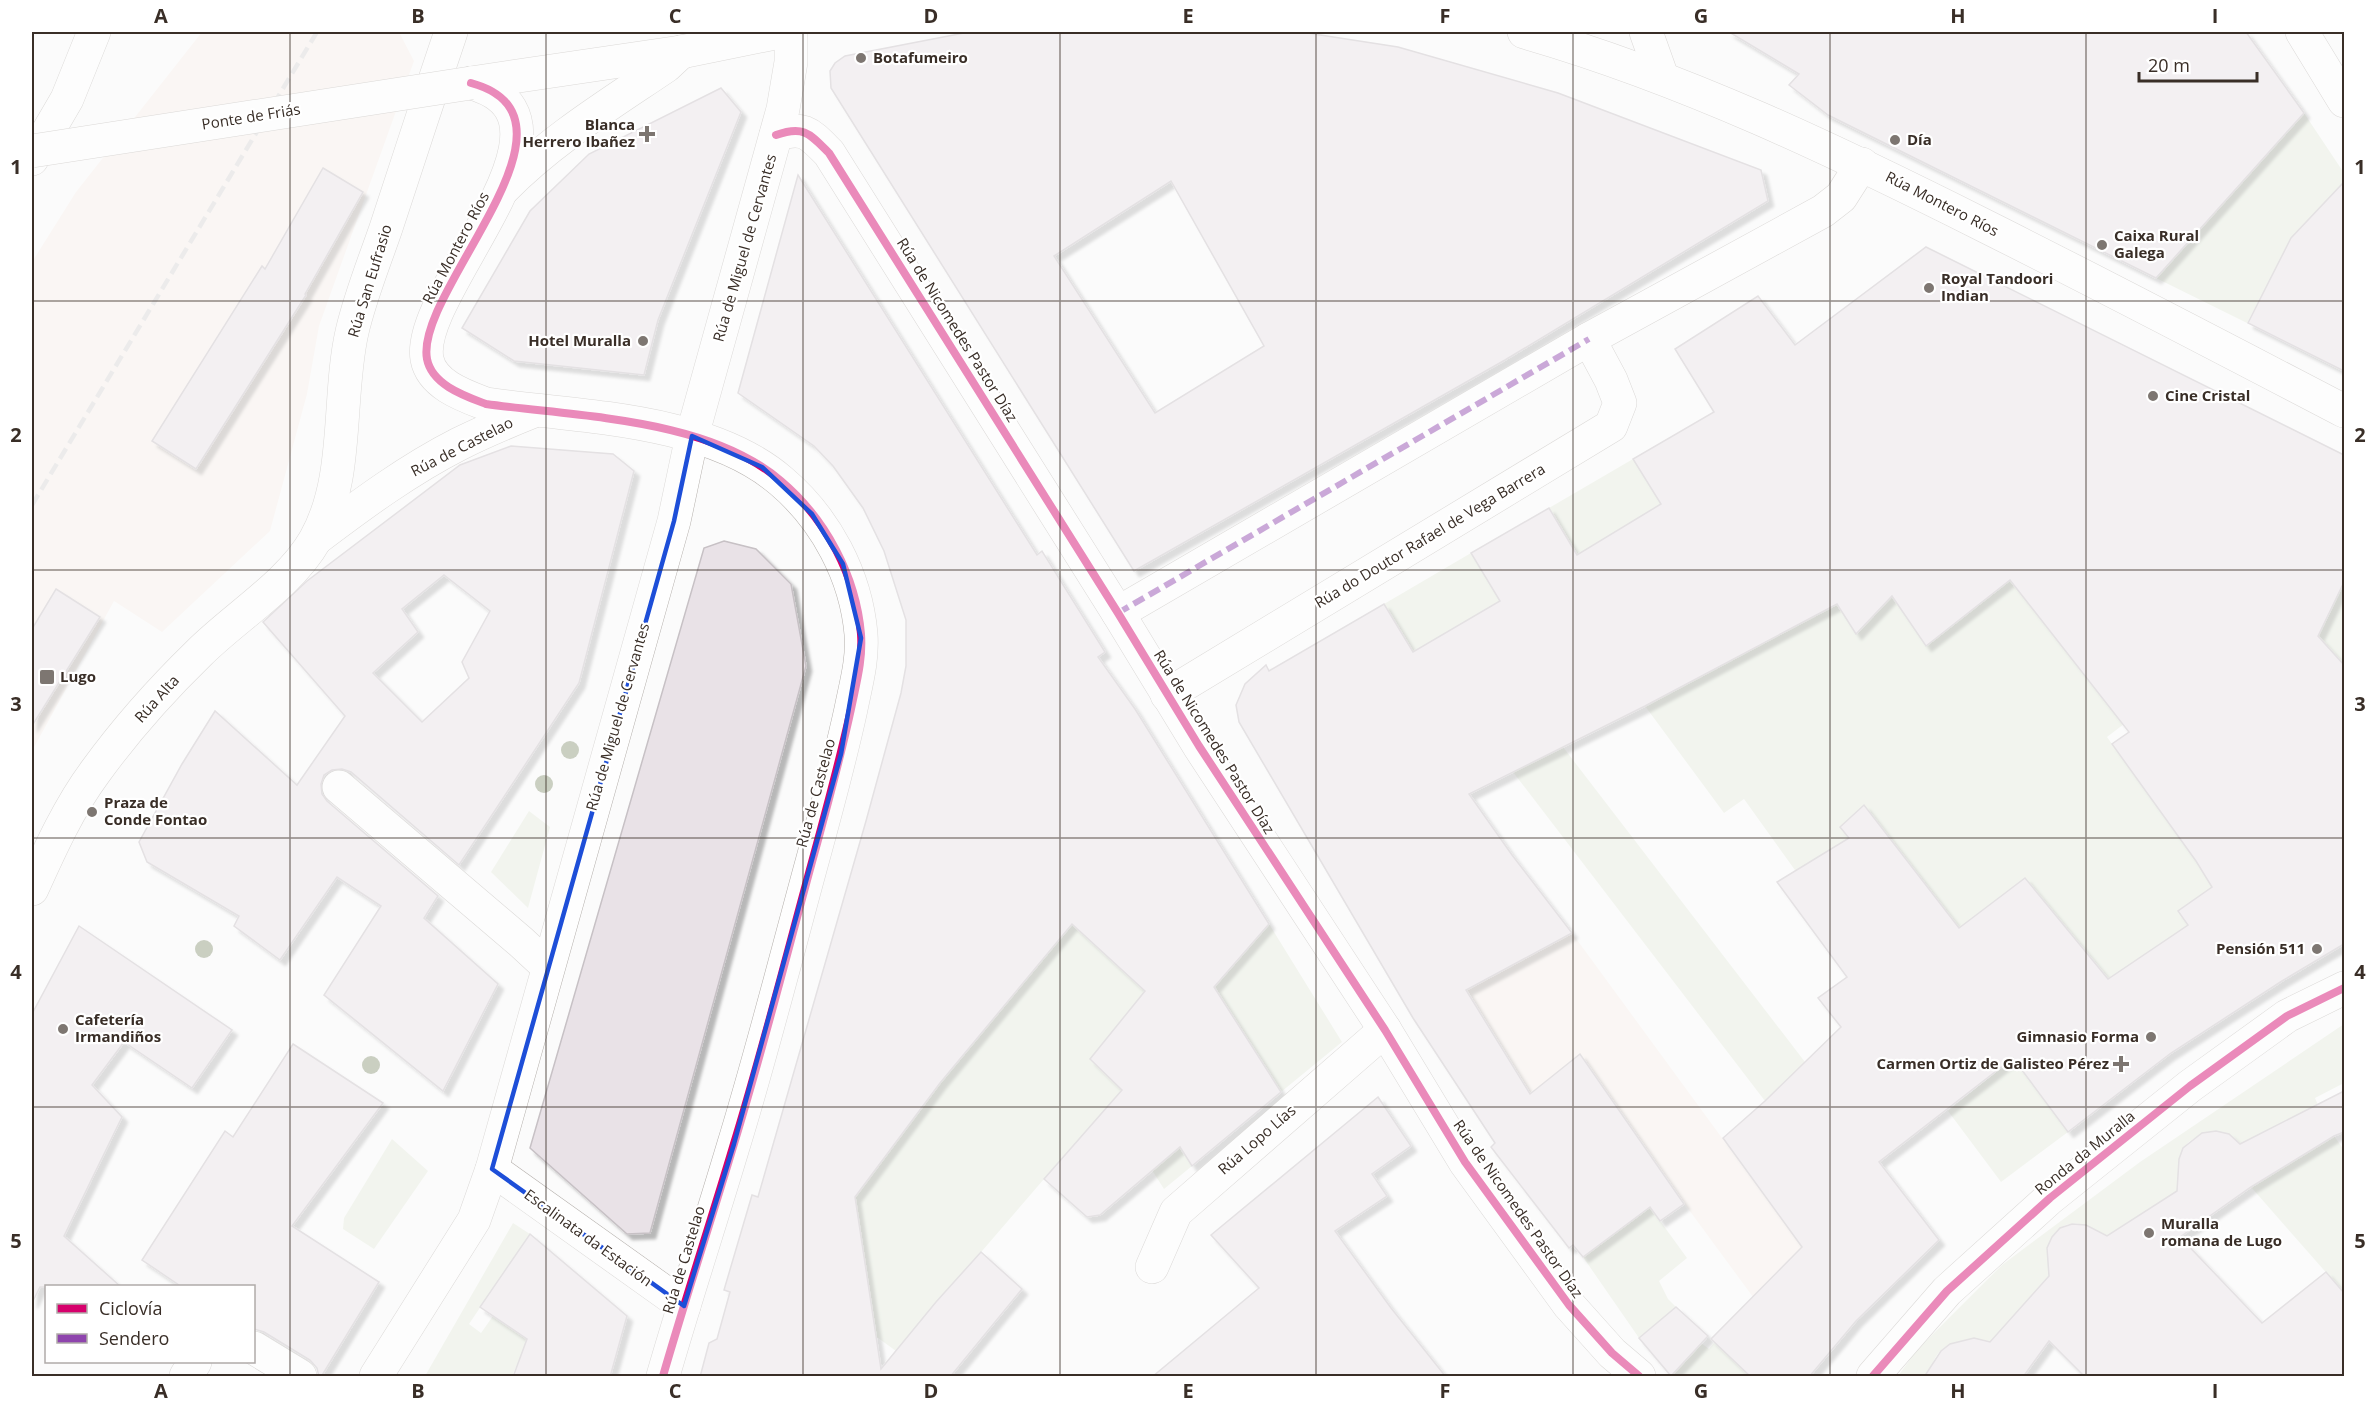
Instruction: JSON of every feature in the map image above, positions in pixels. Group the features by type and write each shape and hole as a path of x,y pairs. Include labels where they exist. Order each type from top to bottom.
{"street":[{"path":"32,159 67,99 94,32"},
{"name":"Rúa San Eufrasio","path":"316,538 326,515 335,477 342,432 348,360 356,316 451,32"},
{"name":"Rúa Montero Ríos","path":"471,83 681,52 780,32"},
{"name":"Rúa de Miguel de Cervantes","path":"376,1377 474,1220 492,1169 674,521 692,436 776,135 790,70 791,32"},
{"name":"Rúa Montero Ríos","path":"1524,32 1583,49 1662,77 1862,164 2121,294 2344,411"},
{"path":"1646,32 1662,77"},
{"path":"2302,32 2344,101"},
{"name":"Rúa Montero Ríos","path":"503,189 560,138 666,66 681,52"},
{"name":"Rúa Montero Ríos","path":"471,83 486,87 499,96 514,117 516,146 503,189 440,304 428,337 427,361 434,375 462,395 486,404 534,411"},
{"name":"Ponte de Friás","path":"32,151 471,83"},
{"name":"Rúa de Nicomedes Pastor Díaz","path":"776,135 792,129 806,132 829,153 1118,613 1167,695 1385,1030 1465,1162 1569,1305 1612,1353 1639,1377"},
{"path":"1118,613 1589,339 1823,212 1841,197 1862,164"},
{"name":"Rúa do Doutor Rafael de Vega Barrera","path":"1167,695 1611,426 1620,403 1611,380 1589,339"},
{"name":"Rúa de Castelao","path":"316,538 362,504 424,464 458,445 534,411 598,418 692,436 732,451 782,481 812,514 831,541 846,573 859,614 861,638 860,666 842,754 734,1144 663,1377"},
{"name":"Rúa Alta","path":"32,889 51,846 95,772 197,654 294,568 316,538"},
{"path":"339,787 548,967"},
{"name":"Ronda da Muralla","path":"1873,1377 1947,1291 2050,1198 2190,1086 2287,1016 2344,988"},
{"name":"Rúa Lopo Lías","path":"1152,1267 1176,1212 1385,1030"},
{"name":"Escalinata da Estación","path":"492,1169 684,1306"},
{"path":"255,1349 300,1377"},
{"path":"186,1377 194,1363"}],"highlighted area":[{"path":"692,436 762,467 812,514 843,564 861,638 841,754 734,1144 684,1306 492,1169 674,521"}],"shaded area":[{"path":"202,32 399,32 414,61 319,326 307,394 270,531 162,632 114,601 32,751 32,262 76,192"},
{"path":"2304,113 2344,173 2344,182 2294,234 2247,323 2156,278"},
{"path":"1633,459 1661,504 1577,555 1549,508"},
{"path":"1471,553 1500,601 1413,652 1384,604"},
{"path":"2010,580 2124,724 2107,737 2214,886 2178,911 2188,925 2109,979 2025,878 1933,948 1967,994 1929,1021 1828,880 1792,903 1788,897 1805,884 1744,799 1724,813 1645,706 1837,604 1857,634 1892,596 1926,646","holes":["1864,806 1924,883 1918,889 1938,913 1918,930 1840,827"]},
{"path":"2344,582 2344,665 2318,636"},
{"path":"1563,747 1805,1062 1765,1101 1513,772"},
{"path":"529,811 550,827 528,908 491,872"},
{"path":"1072,924 1145,991 1122,1090 1269,924 1342,1042 1281,1092 1233,1017 1199,1038 1141,1086 1192,1166 1164,1189 1120,1120 1044,1179 896,1351 874,1335 876,1332 855,1197 940,1083"},
{"path":"1572,933 1856,1321 1823,1361 1753,1297 1667,1180 1581,1055 1530,1093 1466,989"},
{"path":"2344,1024 2344,1083 2315,1098 2318,1105 2240,1144 2229,1134 2221,1132 2205,1134 2191,1140 2181,1152 2178,1163 2184,1187 2103,1239 2092,1229 2081,1224 2070,1224 2061,1228 2053,1235 2049,1245 2048,1258 2052,1272 1989,1343 1969,1340 1950,1344 1936,1356 1931,1376 1898,1376 1917,1350 2002,1265 2140,1162"},
{"path":"2000,1040 2068,1132 2001,1182 1948,1111 2001,1068 1987,1050"},
{"path":"2334,1136 2344,1150 2344,1293 2251,1187"},
{"path":"392,1139 428,1171 374,1249 343,1229 344,1218"},
{"path":"1650,1207 1687,1258 1659,1281 1668,1299 1676,1307 1639,1338 1583,1257"},
{"path":"513,1223 530,1234 469,1324 481,1333 493,1316 528,1340 512,1376 425,1376"},
{"path":"1715,1342 1751,1376 1671,1376 1701,1343 1709,1349"}],"building":[{"path":"969,32 1301,32 1398,47 1558,93 1761,170 1768,201 1505,360 1134,571 831,88 830,71 835,63 845,56","holes":["1171,181 1264,346 1155,413 1054,256"]},
{"path":"1729,32 2246,32 2304,113 2156,278 1828,115 1789,85 1799,74"},
{"path":"721,88 741,112 658,320 644,375 514,361 462,328 530,211 589,154"},
{"path":"323,168 363,192 306,295 196,469 152,441 262,266 265,269"},
{"path":"798,175 1037,555 1042,551 1105,652 1098,657 1135,709 1269,924 1214,987 1281,1092 1192,1166 1180,1147 1100,1215 1087,1217 1044,1179 1122,1090 1090,1059 1145,991 1072,924 940,1083 855,1197 881,1369 981,1252 1022,1289 950,1377 700,1377 709,1343 717,1339 730,1292 724,1290 752,1195 758,1197 866,821 901,693 906,666 906,620 884,551 863,508 833,466 814,446 738,393"},
{"path":"2344,182 2344,371 2248,323 2291,238"},
{"path":"1926,247 2344,455 2344,582 2318,636 2344,665 2344,944 2171,1053 2068,1132 2013,1058 1879,1162 1939,1240 1856,1321 1809,1377 1751,1377 1711,1339 1802,1247 1723,1138 1765,1101 1841,1027 1818,998 1847,977 1777,882 1849,838 1840,827 1864,805 1959,928 2025,878 2108,979 2188,925 2178,911 2212,887 2112,744 2129,732 2010,580 1926,646 1892,596 1856,634 1837,604 1645,706 1469,794 1572,933 1466,990 1530,1094 1580,1054 1684,1204 1660,1221 1650,1207 1583,1257 1573,1245 1569,1248 1491,1147 1495,1143 1413,1018 1239,722 1236,705 1245,684 1266,665 1269,671 1384,604 1413,652 1500,601 1471,553 1549,508 1577,555 1661,504 1633,459 1714,412 1675,349 1758,296 1795,345"},
{"path":"511,446 613,454 634,471 579,683 459,865 351,772 342,769 332,770 324,775 321,784 322,794 327,801 438,896 424,918 498,984 443,1091 324,995 381,906 337,877 280,960 234,926 239,916 147,862 139,842 182,764 215,711 297,785 345,716 263,622 307,581 460,465","holes":["444,575 490,611 462,662 469,678 422,722 373,673 418,632 402,609"]},
{"path":"724,541 756,549 791,584 806,666 650,1233 627,1234 530,1148 704,548"},
{"name":"Lugo","path":"56,589 100,617 32,726 32,629"},
{"path":"79,926 232,1030 192,1088 124,1042 92,1085 122,1117 64,1236 119,1285 45,1285 45,1287 40,1287 32,1303 32,1014"},
{"path":"293,1044 383,1103 292,1226 379,1282 321,1377 310,1360 264,1332 255,1329 255,1285 179,1285 142,1260 225,1131 233,1137"},
{"path":"2344,1091 2344,1132 2251,1187 2180,1237 2262,1323 2326,1272 2344,1293 2344,1377 2085,1377 2049,1341 2023,1377 1924,1377 1941,1351 1950,1344 1974,1338 1990,1342 2049,1276 2047,1248 2052,1237 2060,1228 2072,1224 2086,1225 2107,1236 2177,1191 2179,1159 2183,1148 2202,1133 2216,1131 2229,1134 2240,1144"},
{"path":"1378,1097 1411,1146 1372,1174 1387,1196 1335,1231 1391,1308 1446,1377 1152,1377 1259,1288 1211,1235"},
{"path":"530,1234 627,1316 610,1377 513,1377 527,1339 480,1307"},
{"path":"1676,1307 1708,1336 1671,1376 1639,1338"}],"railway":[{"path":"32,505 317,32"}],"marked path":[{"path":"1118,613 1589,339"}],"cycle path":[{"path":"471,83 506,102 517,131 510,168 492,209 447,292 430,329 427,359 435,376 451,388 486,404 601,417 680,432 717,444 751,460 781,481 797,496 825,531 845,570 858,612 861,634 860,663 838,766 754,1076 663,1376"},
{"path":"776,135 793,131 806,133 829,153 1199,746 1385,1030 1465,1162 1569,1305 1612,1353 1639,1376"},
{"path":"1873,1376 1947,1291 2050,1198 2190,1086 2287,1016 2344,988"}],"place":[{"name":"Botafumeiro","path":"861,58"},
{"name":"Blanca Herrero Ibañez","path":"647,134"},
{"name":"Día","path":"1895,140"},
{"name":"Caixa Rural Galega","path":"2102,245"},
{"name":"Royal Tandoori Indian","path":"1929,288"},
{"name":"Hotel Muralla","path":"643,341"},
{"name":"Cine Cristal","path":"2153,396"},
{"name":"Lugo","path":"47,677"},
{"name":"Praza de Conde Fontao","path":"92,812"},
{"name":"Pensión 511","path":"2317,949"},
{"name":"Cafetería Irmandiños","path":"63,1029"},
{"name":"Gimnasio Forma","path":"2151,1037"},
{"name":"Carmen Ortiz de Galisteo Pérez","path":"2121,1064"},
{"name":"Muralla romana de Lugo","path":"2149,1233"}]}
